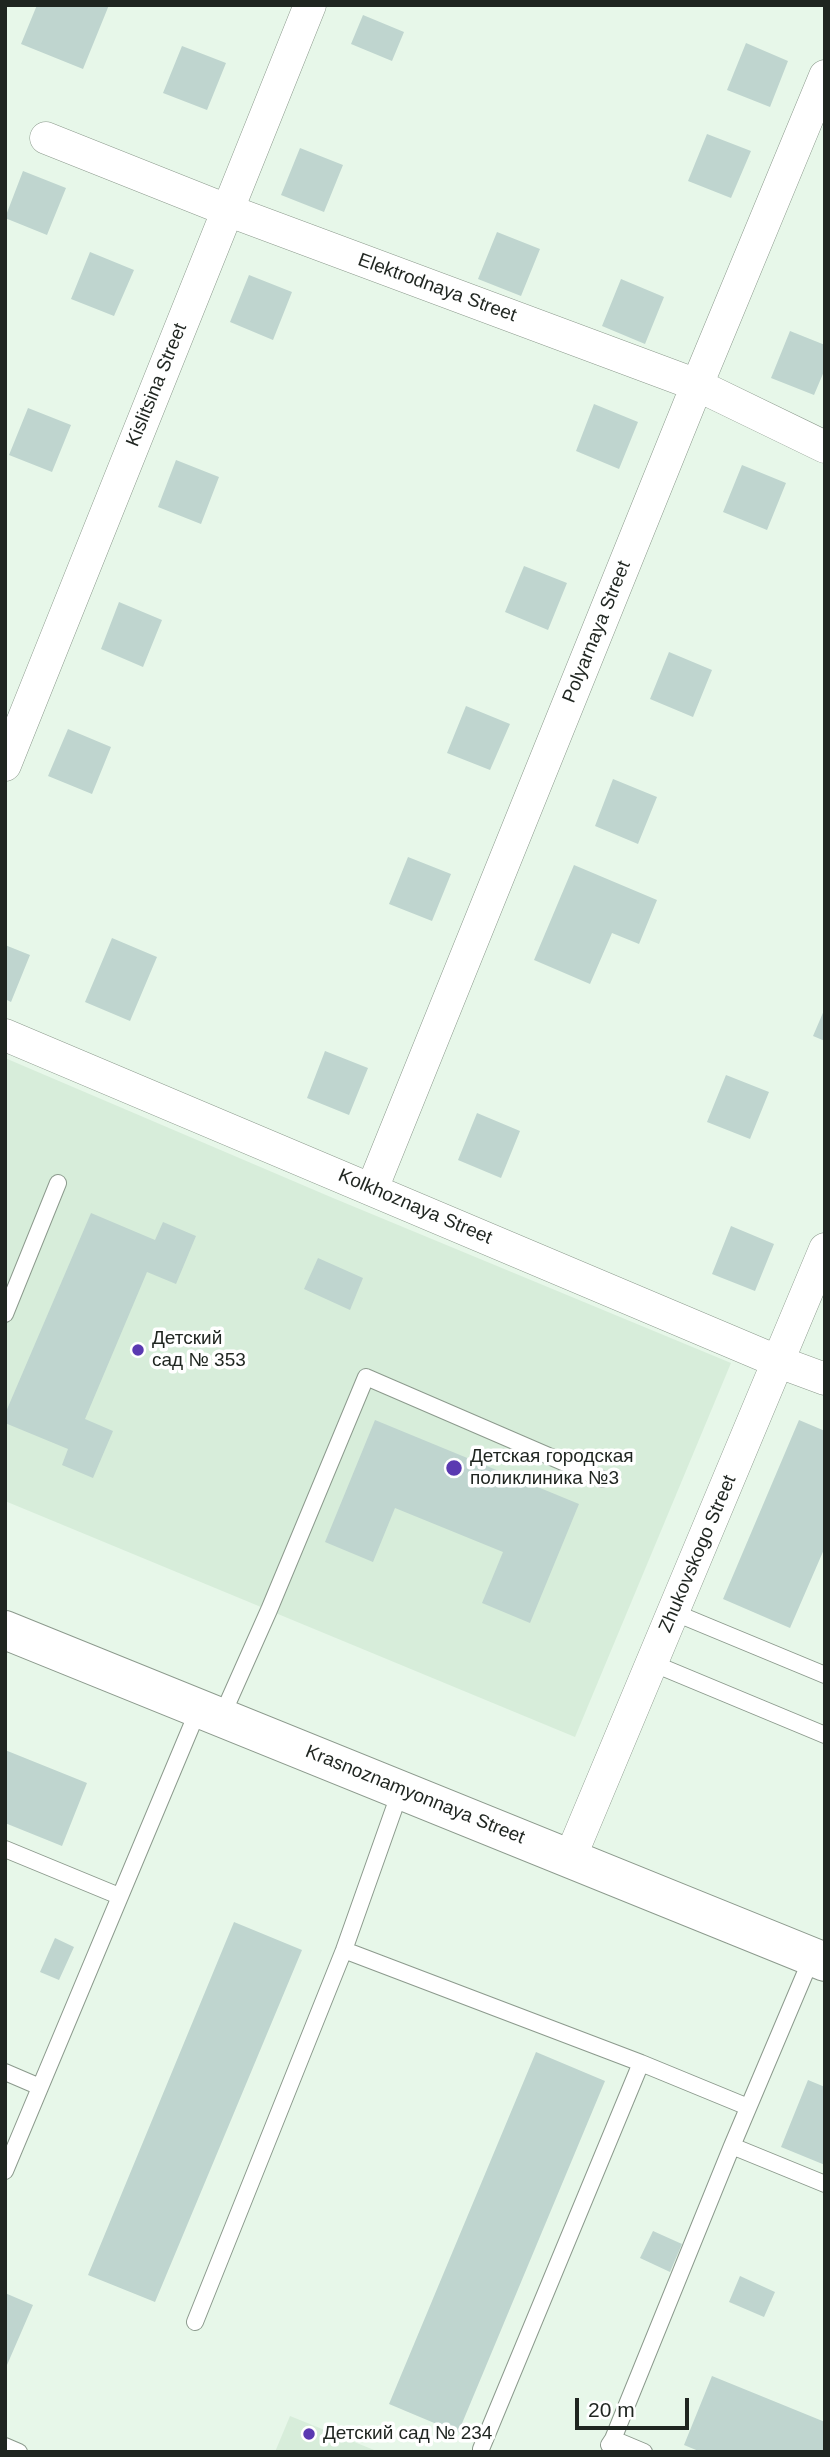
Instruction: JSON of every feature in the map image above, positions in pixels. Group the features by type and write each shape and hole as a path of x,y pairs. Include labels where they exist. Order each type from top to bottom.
{"street":[{"name":"Kislitsina Street","path":"5,765 310,5"},
{"name":"Polyarnaya Street","path":"372,1189 825,76"},
{"name":"Elektrodnaya Street","path":"46,138 227,210 697,385 825,447"},
{"name":"Kolkhoznaya Street","path":"5,1035 779,1362 825,1379"},
{"name":"Zhukovskogo Street","path":"570,1858 825,1249"},
{"name":"Krasnoznamyonnaya Street","path":"5,1630 818,1960"}],"lane":[{"path":"5,1314 58,1183"},
{"path":"5,2171 119,1896 210,1713 269,1610 366,1377 602,1479"},
{"path":"673,1612 823,1670"},
{"path":"652,1663 825,1735"},
{"path":"195,2322 344,1950 401,1790"},
{"path":"5,1849 119,1896"},
{"path":"344,1950 748,2107"},
{"path":"644,2452 611,2448 748,2107 818,1960"},
{"path":"481,2449 640,2063"},
{"path":"5,2072 40,2087"},
{"path":"732,2146 825,2184"},
{"path":"5,2446 19,2452"}],"shaded area":[{"name":"Детская городская поликлиника №3","path":"5,1058 731,1363 575,1737 5,1501"},
{"name":"Детский сад № 234","path":"290,2416 379,2452 275,2452"}],"building":[{"path":"37,5 109,5 83,69 21,44"},
{"path":"363,15 404,32 392,61 351,44"},
{"path":"746,43 788,61 770,107 727,90"},
{"path":"182,46 226,63 207,110 163,93"},
{"path":"707,134 751,151 731,198 688,181"},
{"path":"300,148 343,165 324,212 281,195"},
{"path":"23,171 66,188 47,235 5,218"},
{"path":"497,232 540,249 521,296 478,279"},
{"path":"90,252 134,270 114,316 71,299"},
{"path":"249,275 292,292 273,340 230,322"},
{"path":"621,279 664,297 645,344 602,326"},
{"path":"790,331 825,345 825,369 814,395 771,378"},
{"path":"594,404 638,422 619,469 576,451"},
{"path":"28,408 71,425 52,472 9,455"},
{"path":"176,460 219,477 201,524 158,507"},
{"path":"742,465 786,483 767,530 723,512"},
{"path":"524,566 567,583 548,630 505,612"},
{"path":"119,602 162,620 143,667 101,649"},
{"path":"669,652 712,670 693,717 650,699"},
{"path":"466,706 510,724 490,770 447,753"},
{"path":"68,729 111,747 92,794 48,776"},
{"path":"613,779 657,797 638,844 595,826"},
{"path":"408,857 451,874 432,921 389,904"},
{"path":"574,865 657,900 639,944 612,933 590,984 534,960"},
{"path":"112,938 157,957 130,1021 85,1002"},
{"path":"5,945 30,955 11,1002 5,999"},
{"path":"825,1008 825,1041 813,1036"},
{"path":"325,1051 368,1068 349,1115 307,1098"},
{"path":"726,1075 769,1092 750,1139 707,1122"},
{"path":"477,1113 520,1131 501,1178 458,1160"},
{"path":"91,1213 155,1240 163,1222 196,1236 176,1284 147,1272 85,1419 113,1431 93,1478 62,1465 68,1449 5,1423 5,1414"},
{"path":"731,1226 774,1244 755,1291 712,1274"},
{"path":"318,1258 363,1278 350,1310 304,1289"},
{"path":"375,1420 579,1504 530,1623 482,1603 503,1552 395,1508 373,1562 325,1542"},
{"path":"799,1420 825,1431 825,1547 790,1628 723,1599"},
{"path":"5,1750 87,1783 62,1846 5,1823"},
{"path":"234,1922 302,1950 155,2302 88,2275"},
{"path":"55,1938 74,1947 59,1980 40,1972"},
{"path":"536,2052 605,2081 458,2433 389,2404"},
{"path":"808,2080 825,2087 825,2165 781,2147"},
{"path":"653,2231 682,2244 670,2272 640,2258"},
{"path":"740,2276 775,2292 764,2317 729,2302"},
{"path":"5,2293 33,2305 7,2365 5,2364"},
{"path":"712,2376 825,2422 825,2452 701,2452 684,2445"}],"place":[{"name":"Детский сад № 353","path":"138,1350"},
{"name":"Детская городская поликлиника №3","path":"454,1468"},
{"name":"Детский сад № 234","path":"309,2434"}]}
